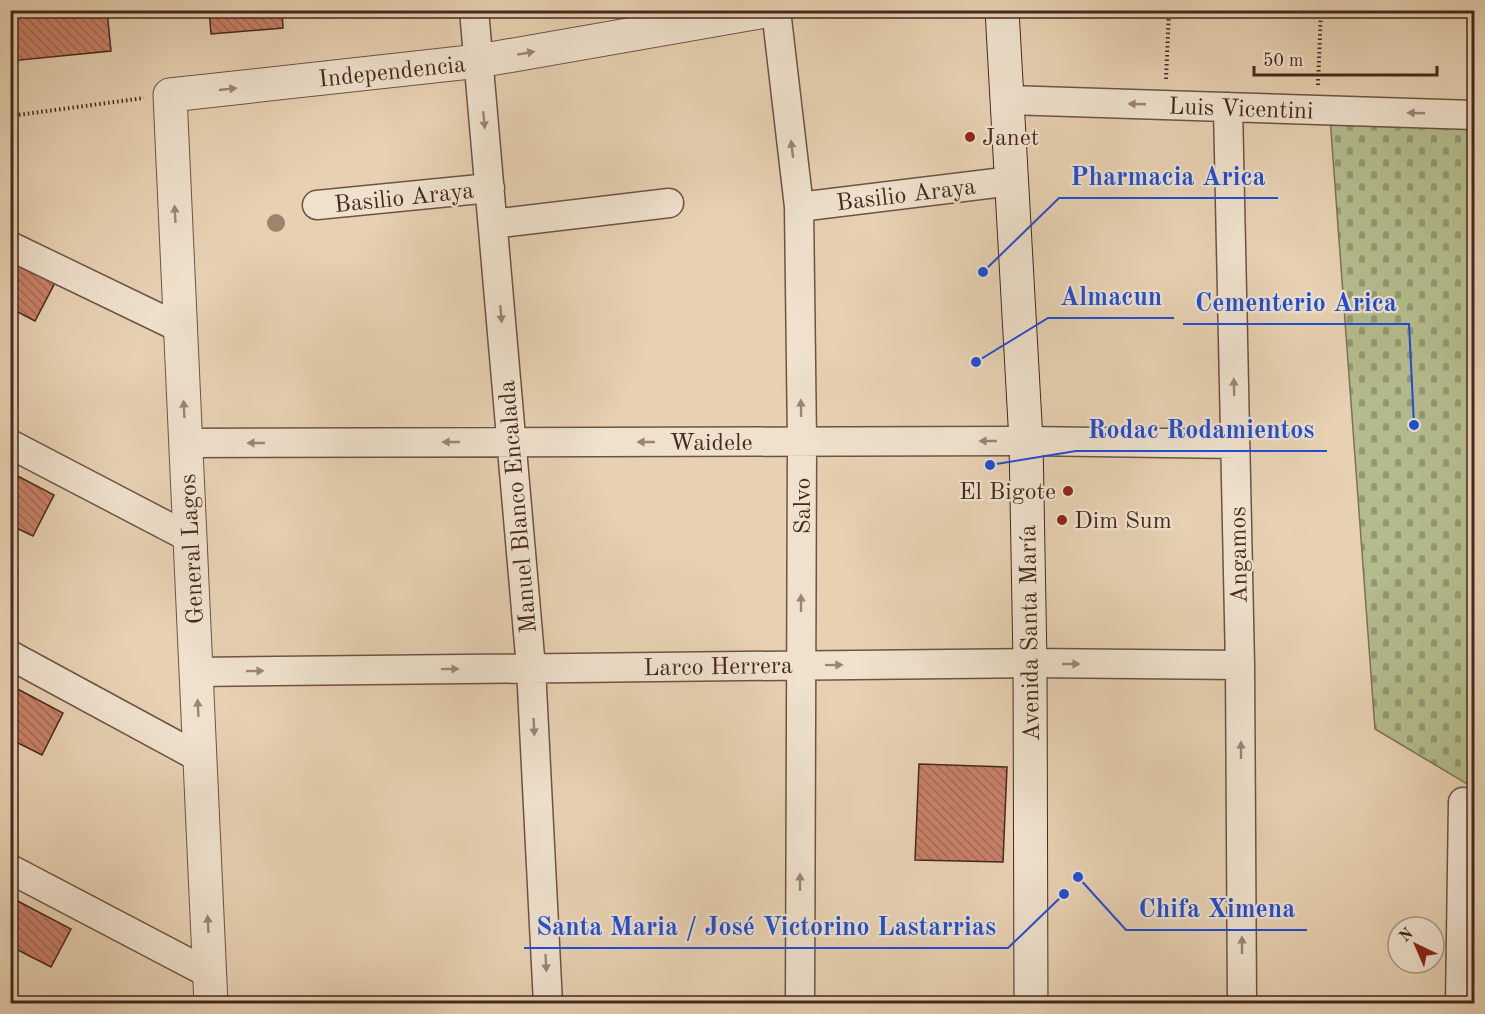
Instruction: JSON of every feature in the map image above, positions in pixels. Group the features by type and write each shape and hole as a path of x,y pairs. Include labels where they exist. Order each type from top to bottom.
{"street":[{"name":"Manuel Blanco Encalada","path":"474,10 531,668 548,1004"},
{"name":"Independencia","path":"170,95 479,62 771,10"},
{"name":"Salvo","path":"776,10 799,207 802,441 800,1004"},
{"name":"Avenida Santa María","path":"1002,10 1026,441 1030,663 1031,1004"},
{"name":"General Lagos","path":"170,95 211,989"},
{"name":"Luis Vicentini","path":"1008,100 1471,115"},
{"name":"Angamos","path":"1228,107 1240,665 1242,1004"},
{"name":"Basilio Araya","path":"799,207 1012,181"},
{"name":"Basilio Araya","path":"317,205 490,188"},
{"name":"Basilio Araya","path":"493,224 669,203"},
{"path":"10,246 180,328"},
{"name":"Waidele","path":"186,443 1026,441 1235,444"},
{"path":"10,444 190,538"},
{"path":"10,655 200,758"},
{"name":"Larco Herrera","path":"196,672 1030,663 1240,665"},
{"path":"1460,1004 1463,802"},
{"path":"10,869 211,989"}],"path":[{"path":"1165,105 1169,10"},
{"path":"1317,110 1321,10"},
{"path":"1471,115 1474,10"},
{"path":"10,116 170,95"}],"green space":[{"path":"1330,117 1474,122 1474,788 1375,729"}],"building":[{"path":"10,10 107,10 111,51 10,61"},
{"path":"209,10 282,10 283,28 211,34"},
{"path":"10,253 58,277 35,321 10,308"},
{"path":"10,472 54,495 33,536 10,525"},
{"path":"10,685 63,713 42,755 10,739"},
{"path":"919,764 1007,767 1003,862 915,860"},
{"path":"10,897 71,929 51,967 10,946"}],"place":[{"name":"Janet","path":"970,137"},
{"name":"Pharmacia Arica","path":"983,272"},
{"name":"Almacun","path":"976,362"},
{"name":"Cementerio Arica","path":"1414,425"},
{"name":"Rodac Rodamientos","path":"990,465"},
{"name":"El Bigote","path":"1068,491"},
{"name":"Dim Sum","path":"1062,520"},
{"name":"Chifa Ximena","path":"1078,877"},
{"name":"Santa Maria / José Victorino Lastarrias","path":"1064,894"}]}
